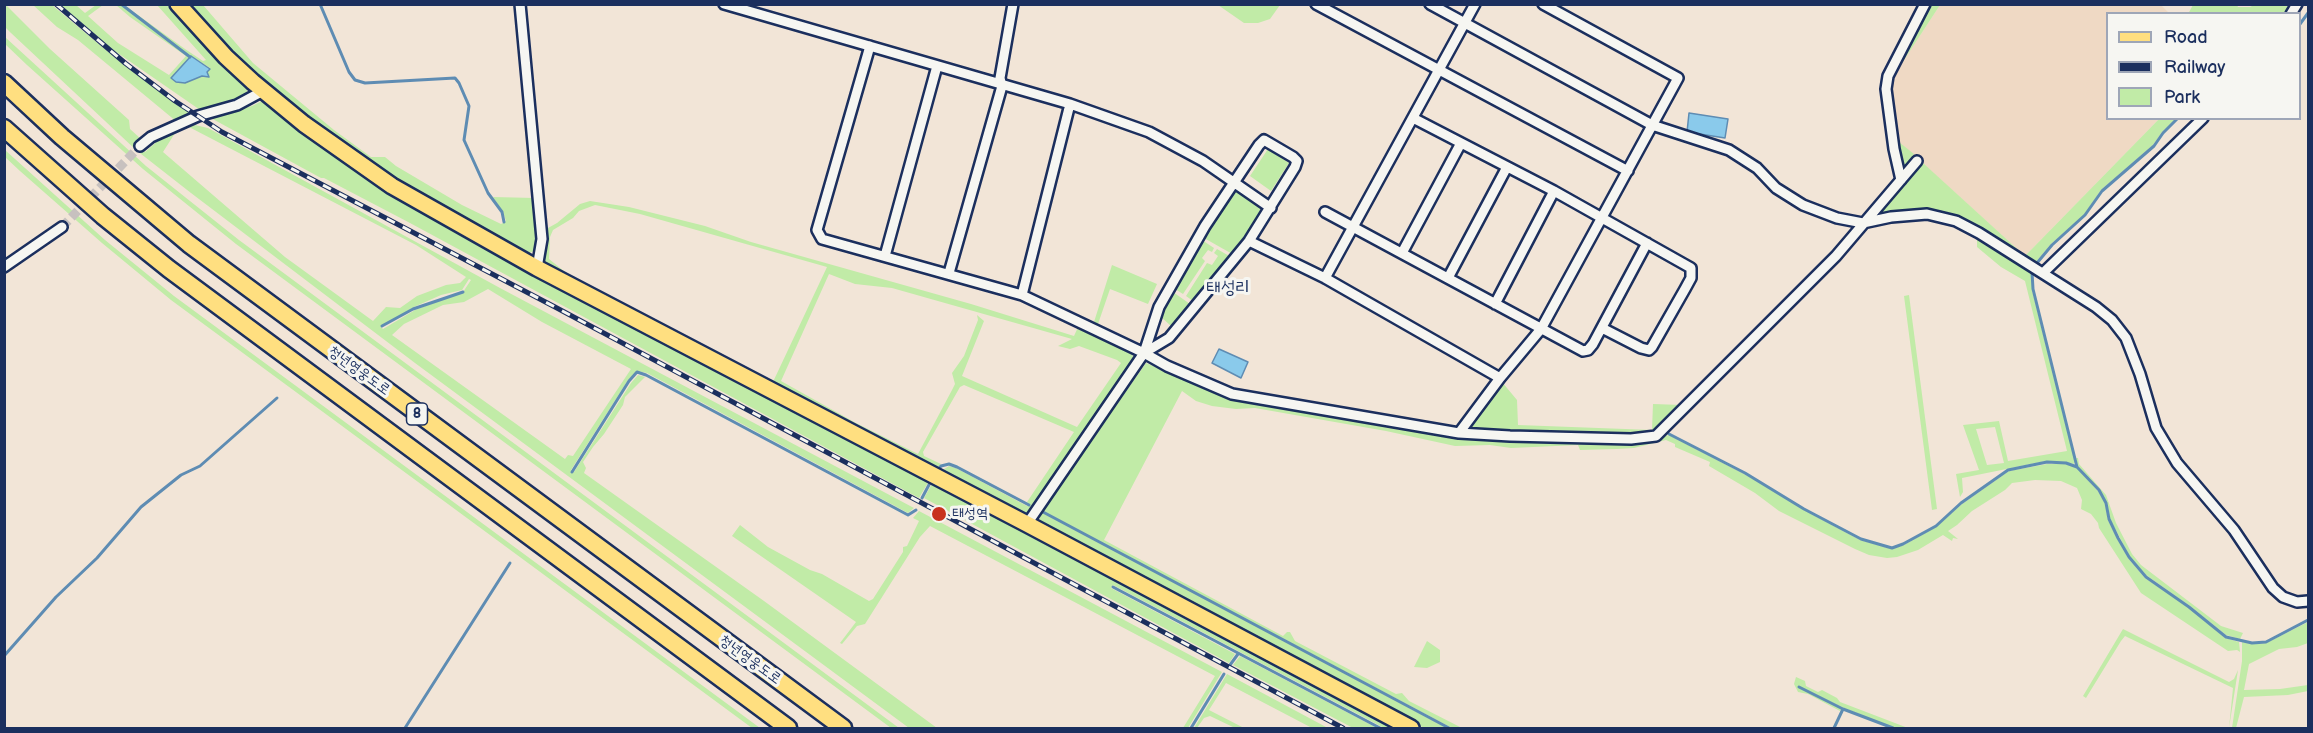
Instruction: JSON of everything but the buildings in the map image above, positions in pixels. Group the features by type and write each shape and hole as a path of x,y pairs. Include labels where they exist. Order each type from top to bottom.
{"highway":[{"name":"청년영웅도로","path":"4,83 62,137 189,244 843,729"},
{"name":"8","path":"4,128 49,169 169,269 788,729"}],"main road":[{"path":"178,4 226,57 263,91 304,124 392,186 537,268 1027,524 1411,729"}],"street":[{"path":"520,4 542,239 537,268"},
{"path":"724,4 1070,104 1149,132 1182,148 1271,208"},
{"path":"949,273 1002,86 1000,78 1012,4"},
{"path":"1316,4 1628,171"},
{"path":"1430,4 1652,125 1729,150 1757,168 1776,188 1803,205 1837,218 1863,223 1891,217 1927,214 1956,221 2043,273 2112,320 2126,338 2140,374 2156,428 2177,463 2234,530 2273,588 2283,597 2297,602 2308,601"},
{"path":"1325,278 1475,4"},
{"path":"1459,433 1500,378 1541,329 1678,78 1543,4"},
{"path":"1901,180 1894,149 1886,89 1888,76 1925,4"},
{"path":"870,46 817,230 822,239 1022,295 1144,352 1167,366 1232,394 1459,433 1631,439 1656,436 1757,332 1829,263 1917,161"},
{"path":"885,256 937,66"},
{"path":"140,146 151,137 198,116 237,105 263,91"},
{"path":"1022,295 1070,104"},
{"path":"1413,118 1554,191 1691,268 1691,278 1649,350 1602,328"},
{"path":"2043,273 2201,120"},
{"path":"1027,524 1144,352 1159,307 1205,226 1264,140 1297,160 1271,208 1249,241 1169,338 1144,352"},
{"path":"1402,253 1461,143"},
{"path":"1448,278 1507,167"},
{"path":"1495,304 1554,191"},
{"path":"1325,212 1583,351 1588,350 1602,328 1647,243"},
{"path":"4,267 62,227"},
{"path":"1249,241 1325,278 1500,378"}],"shaded area":[{"path":"2160,4 2168,12 2106,12 2106,120 2158,120 2025,256 1899,142 1891,80 1940,5"}],"green space":[{"path":"5,4 50,49 129,120 130,129 141,139 134,145 145,152 161,138 177,130 163,152 285,257 373,321 386,307 400,308 417,296 446,285 460,283 466,277 416,245 189,127 195,125 208,128 500,288 914,508 908,513 647,373 637,371 628,380 571,470 574,472 631,383 638,375 645,377 625,397 623,405 583,462 586,468 584,473 937,728 909,728 415,363 136,150 5,27","holes":["469,279 471,280 463,292 415,310 383,329 381,327 414,307 441,295 462,290","488,289 542,322 631,369 573,456 568,455 565,459 392,335 404,324 443,305 464,302"]},
{"path":"33,5 52,5 124,65 194,115 177,122 78,40 57,27"},
{"path":"61,5 76,5 85,13 96,5 103,5 88,16 118,43 169,75 186,56 116,5 124,5 185,49 203,61 206,60 157,5 170,5 208,48 247,86 247,95 216,110 203,112 109,47","holes":["191,56 210,68 207,72 209,77 202,76 185,83 176,82 171,78"]},
{"path":"186,5 203,5 253,63 334,130 371,157 385,157 396,166 462,205 501,224 506,221 493,197 535,198 540,234 536,250 527,254 387,176 332,137 253,73"},
{"path":"1218,5 1280,5 1270,19 1258,23 1244,23"},
{"path":"1927,5 1940,5 1891,80 1899,142 1914,154 1902,170 1888,88 1890,77"},
{"path":"2193,5 2250,7 2254,5 2294,5 2289,12 2189,12"},
{"path":"5,37 146,166 239,240 899,728 891,728 236,244 143,169 5,44"},
{"path":"264,100 305,133 929,481 919,498 209,117 252,106"},
{"path":"2158,120 2175,120 2162,132 2153,145 2101,190 2084,215 2033,263 1951,216 1913,210 1880,214 1877,212 1887,204 1923,163 2025,256"},
{"path":"1268,149 1289,163 1271,191 1250,176"},
{"path":"5,150 105,240 174,296 760,728 752,728 171,300 20,171 5,157"},
{"path":"1234,189 1265,210 1234,255 1204,238"},
{"path":"590,201 629,207 705,226 751,242 971,304 1074,336 1079,325 1089,331 1089,334 1131,352 1134,359 1032,510 1023,515 938,473 949,466 956,468 1027,506 1030,505 1027,502 1074,432 964,385 960,387 923,452 924,456 941,464 935,470 772,384 827,267 640,214 595,205 579,211 573,218 553,230 550,237 549,259 575,280 546,263 544,258 545,236 548,228 580,204","holes":["829,274 855,284 892,288 1072,339 1058,346 1070,349 1079,346 1121,363 1077,427 962,376 984,321 977,315 978,320 964,356 952,373 955,384 918,454 781,381"]},
{"path":"1979,236 2012,261 2032,269 2032,290 2075,462 2074,464 2046,461 1962,478 1963,492 1960,497 1956,474 1979,470 1963,425 1999,421 2008,461 2067,451 2025,281 2001,267 1977,247","holes":["1995,427 2004,463 1987,465 1976,429"]},
{"path":"1202,240 1214,248 1212,252 1208,250 1202,258 1205,261 1183,294 1175,289"},
{"path":"1217,249 1231,257 1193,301 1186,296 1207,263 1212,265 1218,256 1214,253"},
{"path":"1112,265 1157,284 1148,304 1110,289 1098,324 1094,322"},
{"path":"1173,292 1190,304 1171,326 1160,316"},
{"path":"1909,295 1937,509 1932,510 1904,296"},
{"path":"1146,363 1227,397 1468,439 1649,441 1669,435 1744,474 1860,540 1892,549 1936,527 1962,504 2009,471 2047,464 2066,464 2077,468 2098,491 2105,503 2108,520 2117,538 2128,558 2145,578 2189,607 2225,638 2239,642 2240,652 2228,651 2141,593 2098,523 2091,514 2081,509 2082,500 2077,488 2061,481 2035,480 2012,483 1948,531 1958,539 1953,538 1952,541 1943,535 1918,550 1887,558 1869,555 1855,549 1779,511 1755,493 1709,466 1710,462 1675,447 1675,444 1666,440 1634,448 1617,449 1580,450 1578,445 1511,448 1490,445 1455,446 1386,431 1255,408 1236,409 1212,406 1196,401 1182,391 1104,540 1283,636 1290,632 1295,641 1396,694 1402,693 1409,701 1462,728 1452,728 1045,513 1447,728 1424,728 1039,525 1040,513"},
{"path":"1502,382 1517,400 1518,425 1652,430 1653,404 1682,405 1653,433 1502,432 1471,429 1470,425"},
{"path":"2076,458 2106,495 2116,523 2132,554 2141,565 2221,626 2243,633 2240,639 2226,635 2146,575 2130,557 2110,519 2107,503 2099,490 2078,467"},
{"path":"933,482 1397,728 1384,728 1113,585 1111,588 1235,654 1229,663 924,498"},
{"path":"919,511 1222,672 1188,728 1183,728 1215,676 930,526 920,537 865,624 857,626 842,644 840,643 856,622 732,536 740,525 768,547 869,601 873,599 903,552 903,547 907,546 919,521 913,518"},
{"path":"2308,622 2308,643 2279,649 2249,664 2244,690 2280,689 2308,685 2308,691 2288,695 2244,697 2236,728 2232,728 2242,661 2242,642 2266,643"},
{"path":"2123,629 2229,682 2234,679 2238,670 2229,728 2233,688 2125,636 2086,698 2083,696"},
{"path":"1427,641 1440,650 1440,662 1427,668 1414,667"},
{"path":"1240,656 1377,728 1353,728 1233,665"},
{"path":"1227,674 1330,728 1312,728 1226,683 1209,710 1244,728 1235,728 1210,716 1204,718 1197,728 1194,728"},
{"path":"1796,677 1805,681 1806,686 1818,692 1822,690 1840,702 1908,728 1895,728 1887,725 1800,687 1842,709 1840,711 1808,694 1798,692 1794,684"}],"water":[{"path":"191,56 210,69 207,72 209,77 202,76 185,83 176,82 171,78"},
{"path":"1689,113 1728,119 1725,138 1687,132"},
{"path":"1219,349 1248,362 1241,378 1212,363"}],"waterway":[{"path":"121,4 190,57"},
{"path":"320,4 349,72 355,80 365,83 455,78 469,106 464,140 488,193 502,212 504,222"},
{"path":"2301,23 2308,13"},
{"path":"2037,263 2052,245 2085,215 2102,191 2154,146 2176,120"},
{"path":"2032,272 2033,289 2077,467"},
{"path":"382,326 413,309 463,292"},
{"path":"572,472 629,381 637,372 908,515 916,510"},
{"path":"4,656 56,597 97,558 141,507 181,475 200,466 277,398"},
{"path":"1669,434 1745,473 1804,509 1861,539 1892,548 1936,526 1961,503 2008,470 2047,462 2066,463 2077,467 2099,490 2118,538 2129,557 2146,577 2226,637 2252,643 2266,642 2308,620"},
{"path":"938,470 941,466 949,464 957,467 1029,505"},
{"path":"922,498 931,481"},
{"path":"1043,512 1449,728"},
{"path":"405,728 510,563"},
{"path":"1113,587 1380,728"},
{"path":"1230,665 1238,654"},
{"path":"1191,728 1224,674"},
{"path":"1799,687 1843,709 1893,728"},
{"path":"1834,728 1843,709"}],"tunnel":[{"path":"62,227 140,146"}],"railway":[{"path":"56,4 125,63 175,101 222,132 555,307 1343,728"}],"place":[{"name":"태성역","path":"939,514"}],"district":[{"name":"태성리","path":"1228,288"}]}
